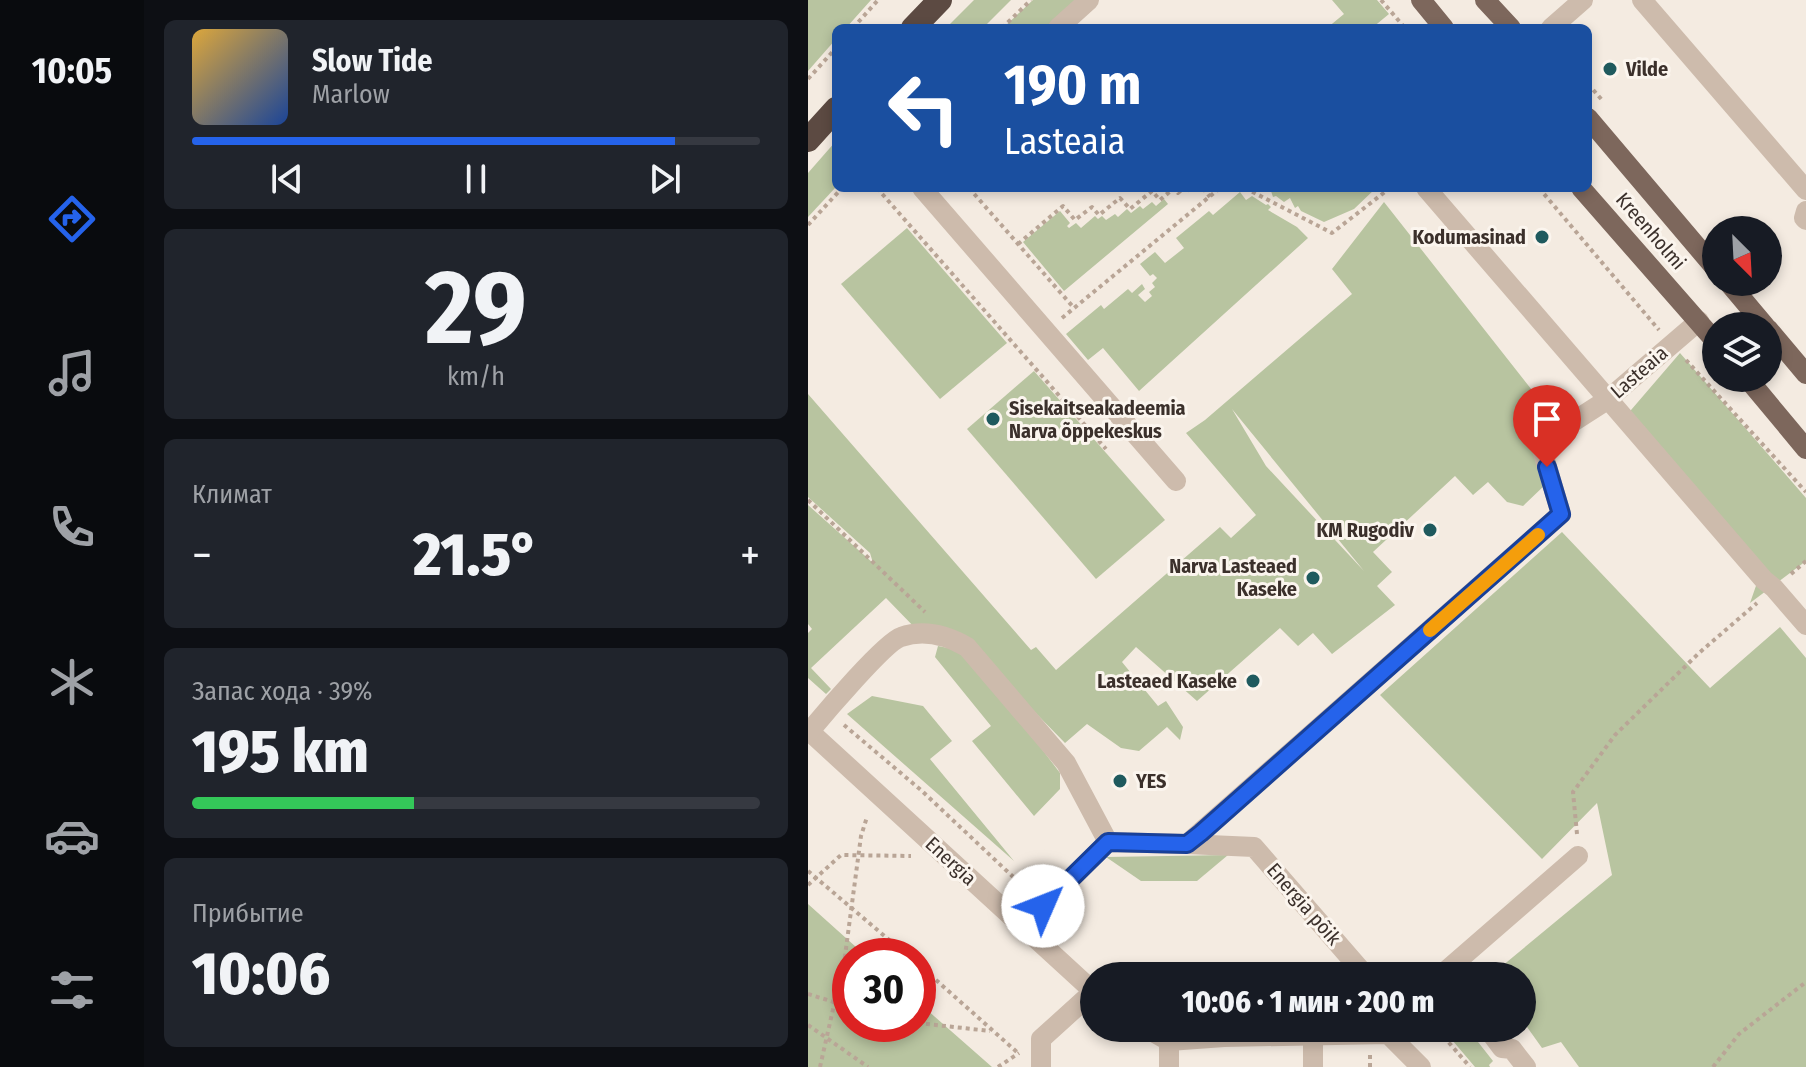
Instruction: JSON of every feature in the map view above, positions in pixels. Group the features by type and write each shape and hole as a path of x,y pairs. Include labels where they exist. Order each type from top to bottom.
{"highway":[{"path":"917,24 940,0"},
{"path":"808,140 832,113"}],"main road":[{"path":"1421,0 1441,24"},
{"path":"1485,0 1507,24"},
{"name":"Kreenholmi","path":"1592,123 1702,252"},
{"name":"Kreenholmi","path":"1585,192 1702,325"},
{"path":"1740,296 1753,312"},
{"path":"1782,346 1806,374"},
{"path":"1759,392 1806,449"}],"street":[{"path":"1062,24 1089,0"},
{"path":"1556,24 1583,0"},
{"path":"1642,0 1806,190"},
{"path":"925,192 1176,481"},
{"path":"1429,192 1607,400 1806,625"},
{"path":"1806,211 1806,220"},
{"name":"Lasteaia","path":"1187,844 1561,514 1540,443 1607,400 1699,321"},
{"path":"809,731 899,637 926,634 952,639 967,647 1066,763 1108,842"},
{"name":"Energia","path":"809,731 1080,979"},
{"path":"1022,927 1108,842 1187,844"},
{"name":"Energia põik","path":"1187,844 1254,847 1354,962"},
{"path":"1459,962 1578,856"},
{"path":"1041,1067 1041,1039 1080,1004"},
{"path":"1169,1042 1169,1067"},
{"path":"1313,1042 1313,1067"},
{"path":"1398,1042 1412,1063"},
{"path":"1498,1042 1502,1048 1512,1049 1526,1067"}],"path":[{"path":"857,24 878,0"},
{"path":"1006,24 1031,0"},
{"path":"1381,0 1399,24"},
{"path":"808,79 832,52"},
{"path":"808,225 838,192"},
{"path":"881,192 1106,449"},
{"path":"972,192 1074,308"},
{"path":"1018,244 1063,206 1075,220 1092,207 1099,215 1120,198 1130,209 1151,192"},
{"path":"1153,192 1160,200 1169,192"},
{"path":"1206,192 1210,197"},
{"path":"1046,331 1216,192"},
{"path":"1253,192 1332,233 1385,192"},
{"path":"808,500 952,639"},
{"path":"1578,856 1573,792 1615,735 1699,653 1806,561"},
{"path":"827,711 922,791 1043,906"},
{"path":"848,938 861,836 867,817"},
{"path":"808,885 841,855 911,856"},
{"path":"808,871 887,938"},
{"path":"936,980 1018,1053"},
{"path":"1713,1067 1739,1034 1806,982"},
{"path":"808,994 832,1002"},
{"path":"820,1067 832,1011"},
{"path":"808,1025 868,1067"},
{"path":"936,1025 993,1031"},
{"path":"1448,1042 1470,1067"}],"green space":[{"path":"808,0 871,0 850,24 832,24 832,44 808,71"},
{"path":"974,0 1011,0 987,24 950,24"},
{"path":"1033,0 1080,0 1053,24 1007,24"},
{"path":"1332,0 1377,0 1389,14 1377,24 1332,24 1344,14"},
{"path":"832,146 832,191 808,217 808,173"},
{"path":"1240,192 1246,200 1252,196 1268,204 1271,207 1268,210 1297,227 1308,238 1139,391 1103,348 1088,360 1066,334 1101,305 1104,309 1128,289 1132,293 1142,284 1145,289 1138,295 1145,302 1152,296 1149,292 1155,287 1152,283 1157,278 1153,274 1150,276 1140,264 1155,252 1165,263 1184,248 1176,238 1209,211 1213,215"},
{"path":"1271,192 1372,192 1354,209 1324,222 1301,211 1298,206 1295,208 1290,198 1284,202 1273,197"},
{"path":"1164,199 1168,204 1064,291 1023,242 1060,211 1070,223 1069,228 1076,223 1081,228 1095,216 1106,220 1115,214 1118,217 1127,209 1131,213 1140,206 1143,209 1152,202 1156,206"},
{"path":"1384,202 1554,418 1532,440 1546,484 1523,506 1507,502 1488,482 1473,495 1455,476 1373,552 1392,572 1377,586 1395,605 1332,654 1313,633 1298,646 1280,628 1197,701 1136,647 1122,662 1158,706 1166,701 1183,727 1180,740 1167,727 1139,751 1121,748 1087,724 1065,743 972,642 919,632 886,598 811,668 831,689 826,694 808,678 808,633 812,629 808,624 808,505 873,563 870,553 808,497 808,394 1031,650 1036,647 1056,670 1220,527 1231,538 1256,515 1186,433 1352,294 1332,269","holes":["1232,409 1364,571 1266,466"]},
{"path":"907,228 1007,343 940,399 841,284"},
{"path":"1680,353 1702,378 1702,392 1714,392 1806,498 1806,561 1750,603 1758,580 1619,424"},
{"path":"1034,371 1165,520 1096,579 967,429"},
{"path":"1562,532 1710,688 1780,627 1806,658 1806,1067 1579,1067 1561,1042 1542,1048 1536,1040 1536,962 1507,962 1612,875 1597,803 1542,859 1380,695"},
{"path":"938,646 958,650 1060,773 1060,789 1034,816 972,741 991,726 935,657"},
{"path":"872,696 923,706 952,741 930,759 1014,861 847,714"},
{"path":"1228,855 1197,881 1141,881 1106,857"},
{"path":"808,904 846,938 832,938 832,1042 936,1042 936,1018 992,1067 808,1067"},
{"path":"1454,1042 1478,1042 1493,1061 1490,1067 1475,1067"}],"slow traffic":[{"path":"1430,630 1538,535"}],"place":[{"name":"Vilde","path":"1610,69"},
{"name":"Kodumasinad","path":"1542,237"},
{"name":"Sisekaitseakadeemia Narva õppekeskus","path":"993,419"},
{"name":"KM Rugodiv","path":"1430,530"},
{"name":"Narva Lasteaed Kaseke","path":"1313,578"},
{"name":"Lasteaed Kaseke","path":"1253,681"},
{"name":"YES","path":"1120,781"}],"route":[{"path":"1043,906 1108,842 1187,844 1201,833 1561,514 1547,467"}]}
